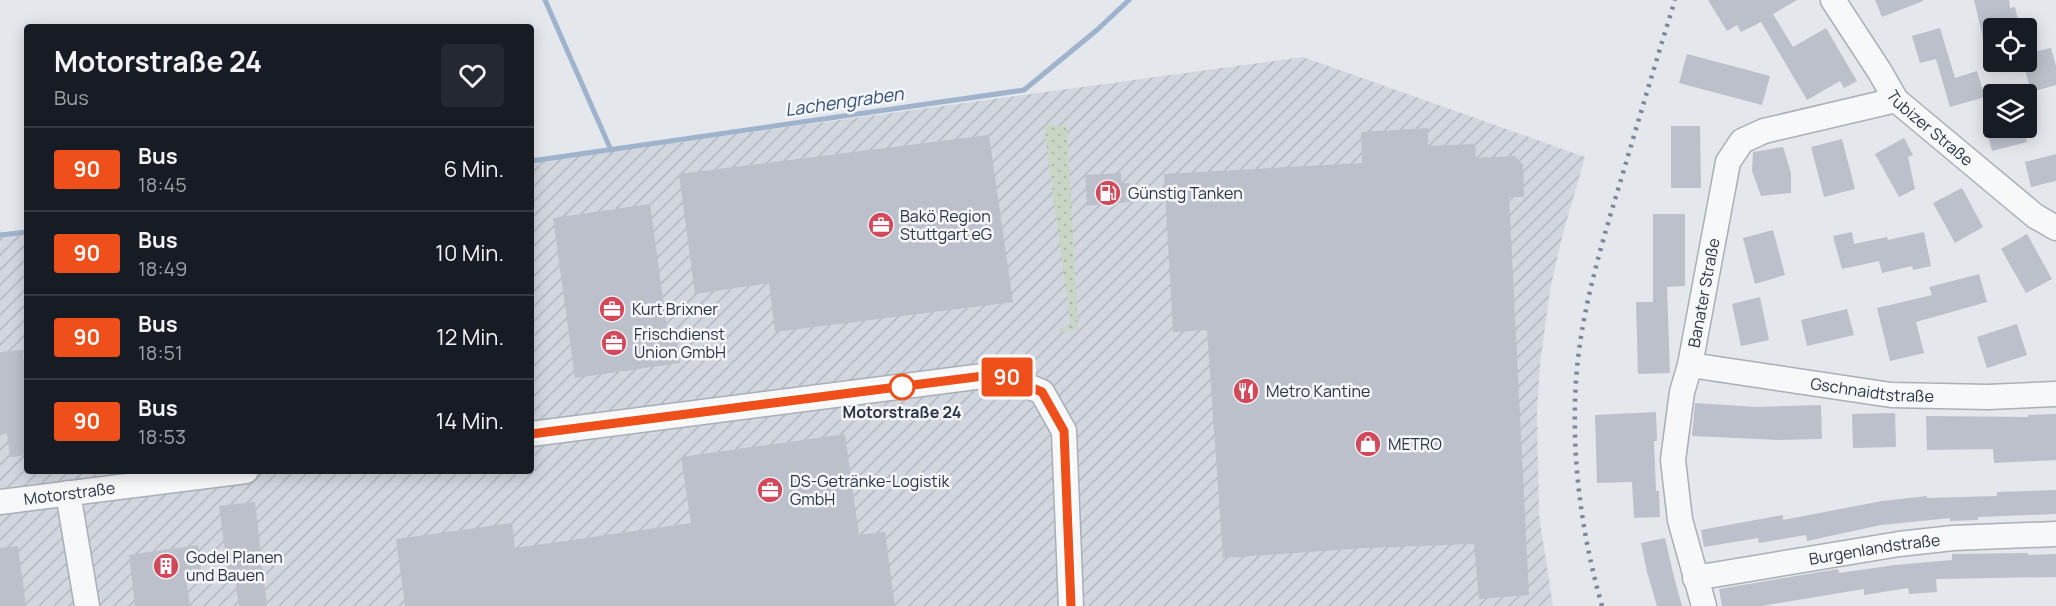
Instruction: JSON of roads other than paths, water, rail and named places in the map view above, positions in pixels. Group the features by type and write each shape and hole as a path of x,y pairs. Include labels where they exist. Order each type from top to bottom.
{"street":[{"name":"Tubizer Straße","path":"1833,0 1896,100 2035,216 2056,228"},
{"name":"Banater Straße","path":"1704,606 1680,520 1673,460 1682,392 1690,365 1728,162 1742,141 1764,131 1896,100"},
{"name":"Gschnaidtstraße","path":"1690,365 1891,395 1988,397 2056,394"},
{"path":"534,434 999,374 1042,392 1064,431 1071,606"},
{"name":"Motorstraße","path":"0,502 222,474"},
{"path":"68,493 87,606"},
{"name":"Burgenlandstraße","path":"1695,578 1899,544 1953,538 2056,534"}],"waterway":[{"path":"545,0 611,150"},
{"name":"Lachengraben","path":"534,161 1024,90 1097,30 1129,0"},
{"name":"Lachengraben","path":"0,235 24,232"}],"railway":[{"path":"1602,606 1588,547 1579,488 1575,428 1577,368 1588,298 1600,251 1675,0"}],"place":[{"name":"Günstig Tanken","path":"1108,193"},
{"name":"Bakö Region Stuttgart eG","path":"881,225"},
{"name":"Kurt Brixner","path":"612,309"},
{"name":"Frischdienst Union GmbH","path":"614,343"},
{"name":"Motorstraße 24","path":"902,387"},
{"name":"Metro Kantine","path":"1246,391"},
{"name":"METRO","path":"1368,444"},
{"name":"DS-Getränke-Logistik GmbH","path":"770,490"},
{"name":"Godel Planen und Bauen","path":"166,566"}]}
